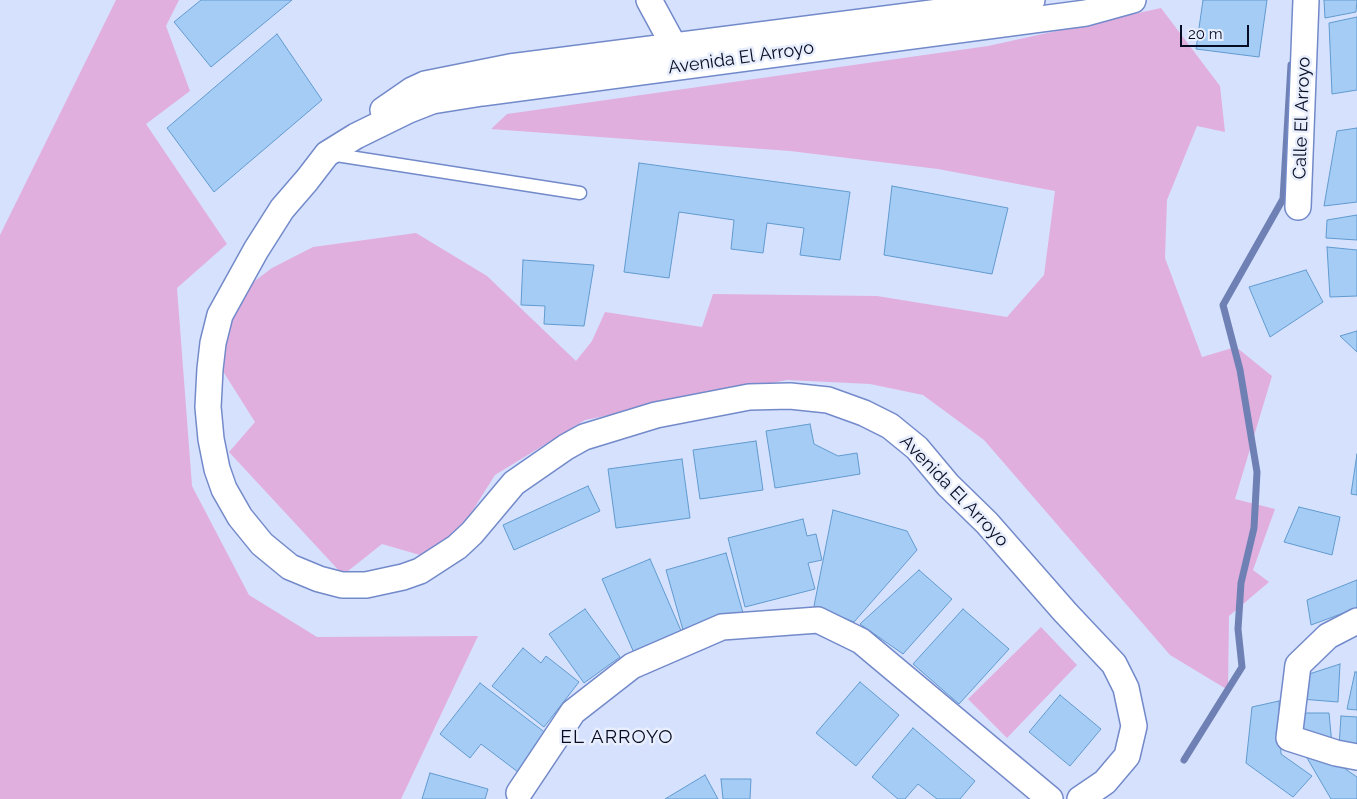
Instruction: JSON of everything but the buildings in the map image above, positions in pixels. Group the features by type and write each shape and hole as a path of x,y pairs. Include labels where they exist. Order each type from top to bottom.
{"street":[{"path":"649,0 680,56"},
{"name":"Avenida El Arroyo","path":"680,56 1032,0"},
{"name":"Avenida El Arroyo","path":"1080,799 1105,782 1127,756 1134,726 1126,688 1114,664 1065,612 987,523 948,485 917,448 890,426 864,413 828,400 790,396 749,397 656,415 584,438 566,446 514,483 472,533 457,547 420,571 403,577 366,585 342,585 318,580 290,567 262,544 240,517 224,489 217,469 211,439 208,407 213,343 220,315 256,250 282,209 327,154 356,136 377,114 412,90 425,84 510,67 680,56 1086,13 1132,0"},
{"name":"Calle El Arroyo","path":"1298,207 1306,0"},
{"path":"519,793 573,712 632,666 722,627 818,620 861,641 1050,799"},
{"path":"1357,621 1328,636 1298,665 1289,738 1336,753 1357,756"}],"lane":[{"path":"327,154 580,194"}],"shaded area":[{"path":"116,0 179,0 166,26 190,91 146,124 227,244 177,288 192,486 249,595 317,637 478,636 401,799 0,799 0,235"},
{"path":"1161,8 1220,86 1225,132 1197,126 1167,200 1165,258 1202,357 1236,347 1272,376 1235,499 1275,509 1253,570 1269,582 1229,616 1228,690 1170,655 984,440 923,395 870,384 787,380 585,420 495,475 461,529 420,555 382,544 343,575 229,452 255,422 219,365 240,292 272,268 313,247 416,233 487,276 576,361 592,341 605,312 702,327 713,294 877,296 1007,317 1044,275 1055,191 938,169 790,151 491,129 507,114 988,46"},
{"path":"1041,627 1077,665 1007,738 968,699"}],"waterway":[{"path":"1184,760 1242,667 1238,629 1241,583 1254,528 1257,472 1240,370 1223,305 1283,199 1291,65"}],"district":[{"name":"EL ARROYO","path":"617,737"}]}
